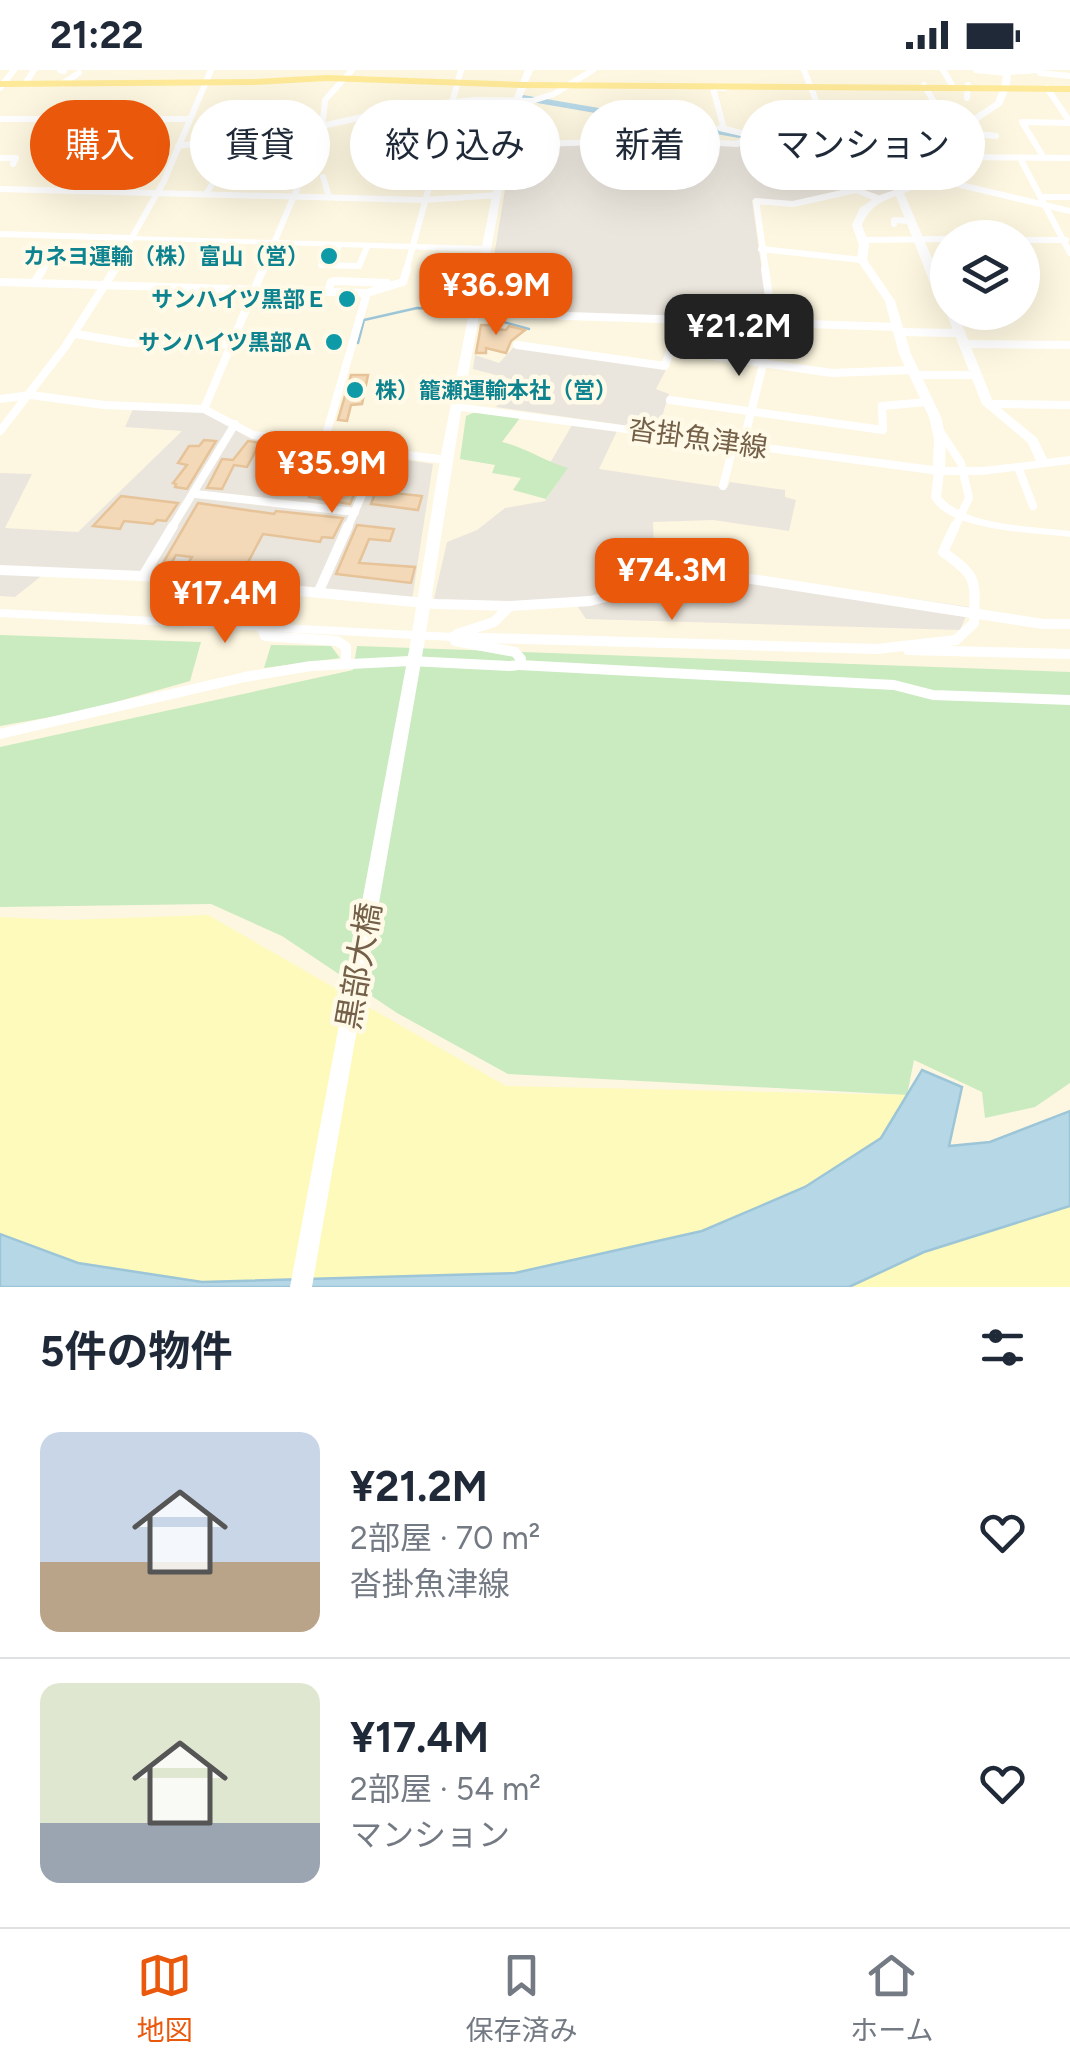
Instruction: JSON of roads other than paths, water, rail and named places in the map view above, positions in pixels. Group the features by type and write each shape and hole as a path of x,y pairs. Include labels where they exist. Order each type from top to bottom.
{"main road":[{"name":"黒部大橋","path":"516,100 530,70"},
{"path":"985,112 999,102 1007,72"},
{"path":"1,86 205,83 349,74 522,85 1006,85 1066,89"},
{"name":"黒部大橋","path":"301,1287 418,640 446,460 499,190"},
{"path":"904,190 880,199 859,216 862,260 890,300 913,373 937,427 938,471"},
{"path":"899,192 930,265"},
{"path":"959,330 988,404 1032,442 1043,464"},
{"name":"沓掛魚津線","path":"457,407 938,471 1070,461"}],"street":[{"path":"1,86 14,70"},
{"path":"24,84 34,70"},
{"path":"198,100 211,70"},
{"path":"451,100 462,70"},
{"path":"516,100 541,99 593,70"},
{"path":"804,70 816,100"},
{"path":"943,70 952,85"},
{"path":"976,70 1070,76"},
{"path":"62,84 80,73"},
{"path":"325,100 349,74"},
{"path":"1054,77 1066,89"},
{"path":"924,85 933,100"},
{"path":"967,98 968,85"},
{"path":"740,133 722,128 713,88 810,86"},
{"path":"1047,88 1070,122"},
{"path":"0,119 190,119 158,193 76,334 0,432"},
{"path":"1044,158 1022,122 1070,122"},
{"path":"985,135 996,136"},
{"path":"179,144 190,142"},
{"path":"560,143 740,142"},
{"path":"985,156 1070,158"},
{"path":"0,158 16,158 13,164"},
{"path":"1020,158 1070,253"},
{"path":"0,189 424,200 498,195"},
{"path":"206,194 209,190"},
{"path":"204,409 296,190"},
{"path":"326,190 328,198"},
{"path":"0,282 368,293 403,282 427,190"},
{"path":"723,486 751,412 773,324 756,201 793,204 856,190 880,199"},
{"path":"970,190 1070,214"},
{"path":"1042,197 1070,197"},
{"path":"894,224 894,220 910,221"},
{"path":"0,234 488,249"},
{"path":"862,240 930,238"},
{"path":"1040,240 1066,240"},
{"path":"333,266 338,247"},
{"path":"321,265 361,265 367,248"},
{"path":"761,249 862,260"},
{"path":"34,284 47,263"},
{"path":"328,292 331,282 336,281 398,283"},
{"path":"323,446 368,293"},
{"path":"476,313 898,330 1070,345"},
{"path":"517,346 666,366 681,319"},
{"path":"76,334 129,343 231,344"},
{"path":"670,350 832,372 976,375"},
{"path":"0,399 32,395 104,404 204,409 252,435 446,460"},
{"path":"670,400 883,430 882,406 927,402"},
{"path":"988,404 1070,405"},
{"path":"143,576 235,424"},
{"path":"877,649 956,640 974,623 975,579 968,569 943,552 969,498 963,472 948,439 937,427"},
{"path":"318,593 380,454"},
{"path":"1018,466 1033,506"},
{"path":"938,471 936,498 947,512 1070,534"},
{"path":"196,494 355,512"},
{"path":"0,570 143,576 436,604 510,606 590,601 675,579 719,574 1043,624 1070,624"},
{"path":"0,613 418,640 493,625 510,606"},
{"path":"261,627 265,636 337,641 346,647 346,662"},
{"path":"452,636 1070,654"},
{"path":"452,636 452,640 470,646 515,652 521,659 519,665"},
{"path":"0,734 75,722 247,676 346,662 519,665 894,685 933,695 1070,700"}],"water":[{"path":"922,1070 962,1087 949,1146 990,1142 1070,1111 1070,1206 924,1252 849,1287 0,1287 0,1234 78,1263 202,1282 515,1273 702,1231 805,1187 881,1138"}],"waterway":[{"path":"523,98 739,135"},
{"path":"358,343 364,320 417,308 468,311"},
{"path":"485,317 529,329"}],"place":[{"name":"カネヨ運輸（株）富山（営）","path":"329,256"},
{"name":"サンハイツ黒部Ｅ","path":"347,299"},
{"name":"サンハイツ黒部Ａ","path":"334,342"},
{"name":"株）籠瀬運輸本社（営）","path":"355,390"}]}
